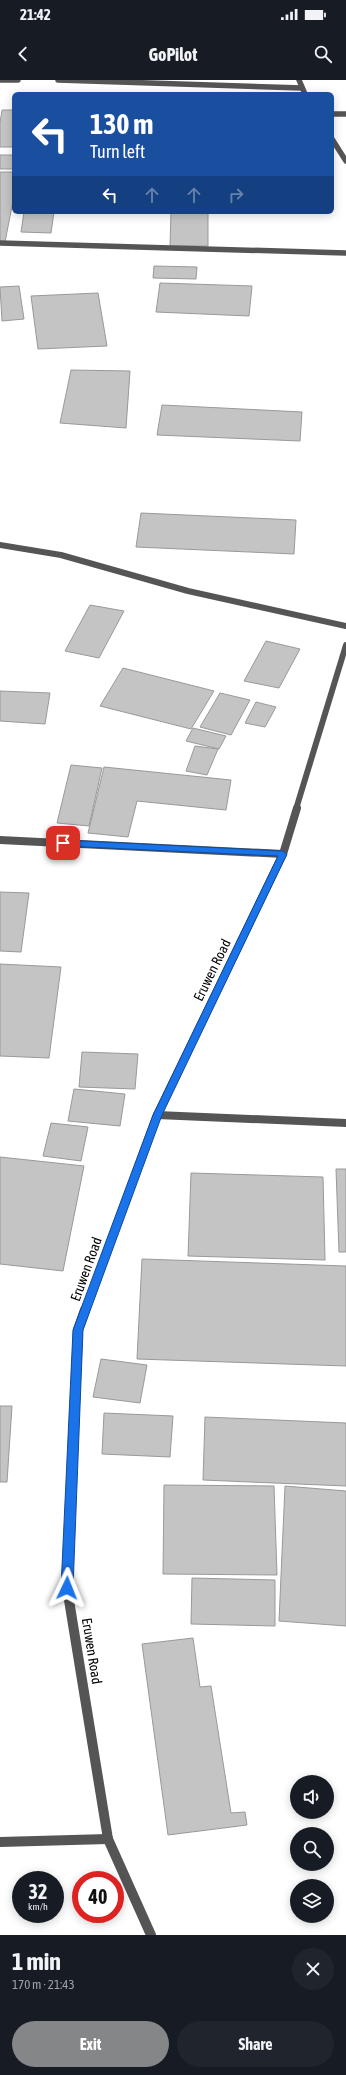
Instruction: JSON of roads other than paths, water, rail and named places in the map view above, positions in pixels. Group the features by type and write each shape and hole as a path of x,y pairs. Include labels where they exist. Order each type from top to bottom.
{"street":[{"path":"0,80 18,80"},
{"path":"58,80 302,88"},
{"path":"299,80 304,92"},
{"path":"334,114 346,114"},
{"path":"334,142 346,161"},
{"path":"0,243 346,253"},
{"path":"0,545 61,555 188,591 346,626"},
{"name":"Eruwen Road","path":"151,1935 108,1839 67,1588 78,1330 157,1115 283,854 346,645"},
{"path":"0,840 283,854"},
{"path":"157,1115 346,1123"},
{"path":"0,1842 108,1839"}]}
